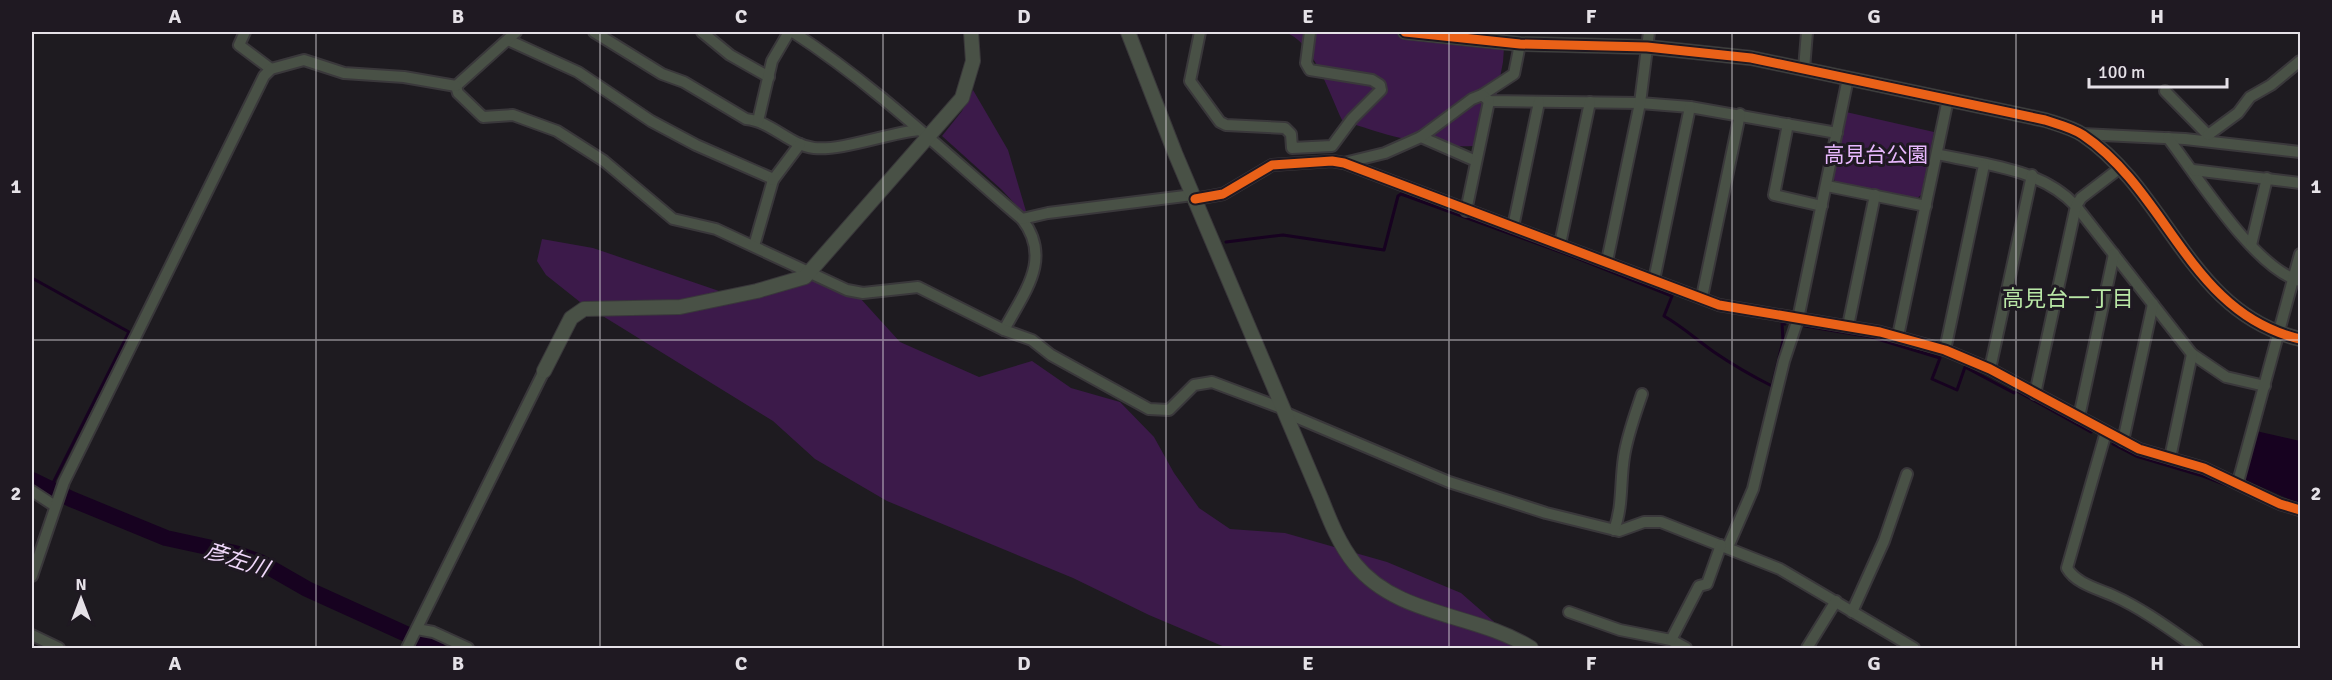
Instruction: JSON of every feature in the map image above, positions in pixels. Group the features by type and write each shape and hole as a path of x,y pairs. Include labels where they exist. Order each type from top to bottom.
{"street":[{"path":"245,32 239,45 271,69"},
{"path":"594,32 662,74 684,82 746,119 758,121 800,144 823,148 924,134"},
{"path":"702,32 730,55 769,77"},
{"path":"758,121 772,61 791,32 840,63 924,134 1022,219 1032,232 1036,246 1036,266 1004,330"},
{"path":"409,646 571,318 584,309 691,305 797,281 812,271 819,259 924,134 956,106 966,88 973,61 971,32"},
{"path":"1128,32 1194,197 1339,540 1355,564 1370,579 1395,596 1494,630 1531,648"},
{"path":"1200,32 1190,81 1220,122 1227,125 1285,128 1291,134 1292,148 1332,146 1352,119 1381,90 1380,85 1372,80 1310,70 1306,63 1310,32"},
{"path":"1405,32 1520,44 1647,47 1751,58 2045,120 2082,134 2208,138 2301,152"},
{"path":"1607,261 1640,103 1649,32"},
{"path":"1804,69 1807,32"},
{"path":"456,86 512,36 578,72 651,121 696,145 772,180"},
{"path":"1466,211 1485,98 1514,74 1520,44"},
{"path":"32,576 62,486 260,84 271,69 304,60 344,73 404,77 456,86"},
{"path":"2208,138 2238,113 2250,97 2271,85 2301,62"},
{"path":"1671,640 1699,586 1707,584 1753,489 1784,361 1798,319 1848,78"},
{"path":"456,86 458,93 483,117 513,115 557,131 604,161 673,219 716,229 812,271 847,290 863,293 918,287 1004,330 1032,340 1051,355 1149,409 1169,410 1194,385 1212,382 1449,482 1546,513 1619,531 1644,522 1661,522 1780,568 1914,648"},
{"path":"2165,91 2208,138"},
{"path":"1344,164 1385,153 1421,137 1472,99 1485,98 1539,102 1640,103 1690,107 1740,114 1837,134"},
{"path":"1898,336 1948,99"},
{"path":"1514,227 1539,102"},
{"path":"1560,244 1590,102"},
{"path":"1654,280 1690,107"},
{"path":"1702,297 1740,114"},
{"path":"1788,124 1774,195 1822,206"},
{"path":"2082,134 2120,168 2216,292 2249,319 2279,333 2301,339"},
{"path":"1421,137 1476,160"},
{"path":"2168,138 2251,245 2268,263 2297,280"},
{"path":"754,246 772,180 800,144"},
{"path":"1937,154 2032,175 2058,188 2076,206 2193,354 2226,377 2265,386"},
{"path":"1022,219 1048,213 1223,194 1272,165 1332,161 1607,261 1719,305 1848,326 1898,336 1945,350 1990,369 2139,449 2238,482 2280,504 2301,510"},
{"path":"1945,350 1984,165"},
{"path":"2035,394 2076,206 2081,198 2120,168"},
{"path":"2193,170 2267,177 2301,183"},
{"path":"1990,369 2032,175"},
{"path":"2251,245 2267,177"},
{"path":"1827,186 1926,206"},
{"path":"1848,326 1875,195"},
{"path":"2079,417 2114,254"},
{"path":"2238,482 2279,333 2297,280 2301,254"},
{"path":"2123,441 2153,304"},
{"path":"2170,458 2193,354"},
{"path":"1614,530 1622,512 1619,493 1624,454 1642,394"},
{"path":"2106,432 2067,568 2070,573 2098,591 2114,596 2197,648"},
{"path":"1852,612 1884,541 1906,474"},
{"path":"32,491 56,504"},
{"path":"1622,512 1644,522"},
{"path":"1808,648 1836,601"},
{"path":"1569,612 1620,630 1671,640 1686,648"},
{"path":"417,630 432,632 468,648"},
{"path":"32,635 59,648"}],"green space":[{"path":"1284,32 1505,32 1503,62 1491,124 1473,146 1456,146 1423,143 1374,131 1342,120 1312,56 1294,37"},
{"path":"973,90 1008,150 1028,218 1002,190 942,136 962,111"},
{"name":"高見台公園","path":"1846,112 1934,132 1921,195 1916,199 1836,182 1832,177"},
{"path":"542,239 593,248 722,292 775,280 815,281 860,298 900,342 979,377 1032,361 1071,388 1120,402 1154,437 1174,473 1199,508 1230,529 1285,533 1387,562 1461,593 1524,648 1227,648 1149,615 1073,578 887,501 815,459 773,421 580,302 546,275 537,261"}],"shaded area":[{"path":"2256,431 2300,441 2300,504 2243,479"}],"waterway":[{"path":"973,170 1009,201"},
{"path":"1226,242 1283,235 1384,250 1398,196 1401,194 1577,258 1672,296 1664,316 1721,357 1772,386 1783,341 1782,323 1785,324"},
{"path":"32,278 129,332 50,489"},
{"path":"1805,326 1871,337 1940,358 1932,379 1957,390 1965,367 2014,393 2017,391 2091,432"},
{"path":"2113,444 2136,456 2203,476 2242,491"},
{"name":"彦左川","path":"32,480 71,499 166,538 235,553 260,562 307,589 437,648"}],"cycle path":[{"path":"1405,32 1520,44 1647,47 1751,58 2065,126 2083,135 2112,159 2138,188 2205,278 2231,304 2262,325 2300,339"},
{"path":"1195,199 1223,194 1272,165 1332,161 1344,163 1719,305 1880,332 1945,350 1990,369 2139,449 2204,468 2280,504 2300,510"}],"district":[{"name":"高見台一丁目","path":"2068,298"}]}
